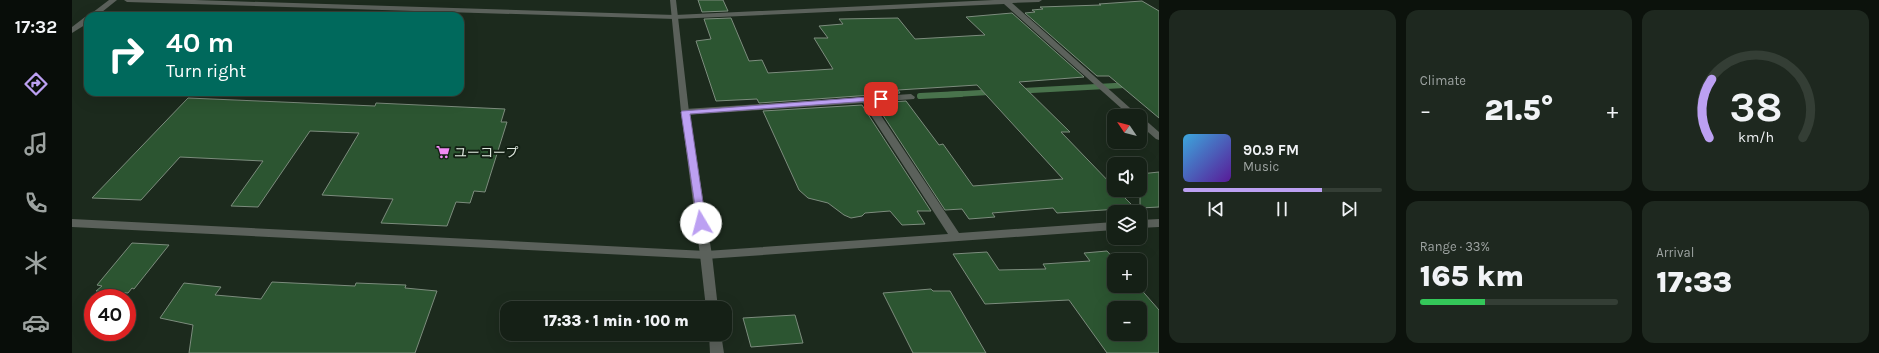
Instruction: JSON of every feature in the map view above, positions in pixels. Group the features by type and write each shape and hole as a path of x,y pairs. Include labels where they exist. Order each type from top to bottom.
{"street":[{"path":"98,12 114,0"},
{"path":"127,0 675,17 1039,0"},
{"path":"673,0 685,112 711,301"},
{"path":"1005,1 1127,109"},
{"path":"72,31 84,22"},
{"path":"685,112 911,97"},
{"path":"866,100 957,238"},
{"path":"1147,126 1159,137"},
{"path":"72,223 706,255 1107,227"},
{"path":"1147,224 1159,223"},
{"path":"716,341 717,353"}],"building":[{"path":"698,0 723,0 728,11 702,12"},
{"path":"1142,1 1159,11 1159,118 1109,76 1097,76 1025,13 1035,12 1032,10 1043,9 1040,7 1101,5 1099,4"},
{"path":"1012,13 1084,77 1019,82 1070,132 1061,132 1107,180 1107,197 1124,197 1132,205 1107,205 1107,210 1057,213 1053,208 992,213 995,217 969,219 962,209 945,210 875,103 906,101 939,145 943,144 973,186 1063,179 977,85 898,90 900,93 759,103 757,99 716,101 696,41 711,39 704,19 731,18 749,61 762,60 768,73 833,69 814,38 828,38 819,26 843,24 839,19 898,18 915,39 985,35 966,17"},
{"path":"188,98 375,106 376,103 505,109 501,122 507,122 485,192 474,191 470,203 456,202 447,226 381,223 393,199 322,195 359,133 310,131 258,207 231,206 263,161 180,157 141,200 92,198"},
{"path":"862,105 931,211 917,211 925,224 902,225 890,211 865,213 862,216 851,218 844,215 828,203 808,198 799,190 763,111"},
{"path":"1159,172 1159,207 1147,208 1147,205 1140,205 1140,197 1147,197 1147,173"},
{"path":"132,243 169,245 134,289 98,289 102,286 97,285"},
{"path":"1107,251 1109,253 1107,253 1107,293 1144,293 1159,310 1159,353 1107,353 1069,300 985,304 953,254 987,252 999,270 1046,269 1043,264 1090,261 1084,253"},
{"path":"272,282 355,286 356,283 406,285 405,288 437,291 415,353 189,353 193,325 160,318 184,283 221,287 215,295 261,299"},
{"path":"931,289 933,291 950,291 986,353 913,353 883,293"},
{"path":"795,315 803,343 751,347 743,318"}],"waterway":[{"path":"1018,91 1129,85"},
{"path":"954,94 993,92"},
{"path":"920,96 954,94"},
{"path":"943,95 954,94"},
{"path":"954,94 961,94"}],"place":[{"name":"ユーコープ","path":"443,152"}],"route":[{"path":"701,223 685,112 881,99"}]}
